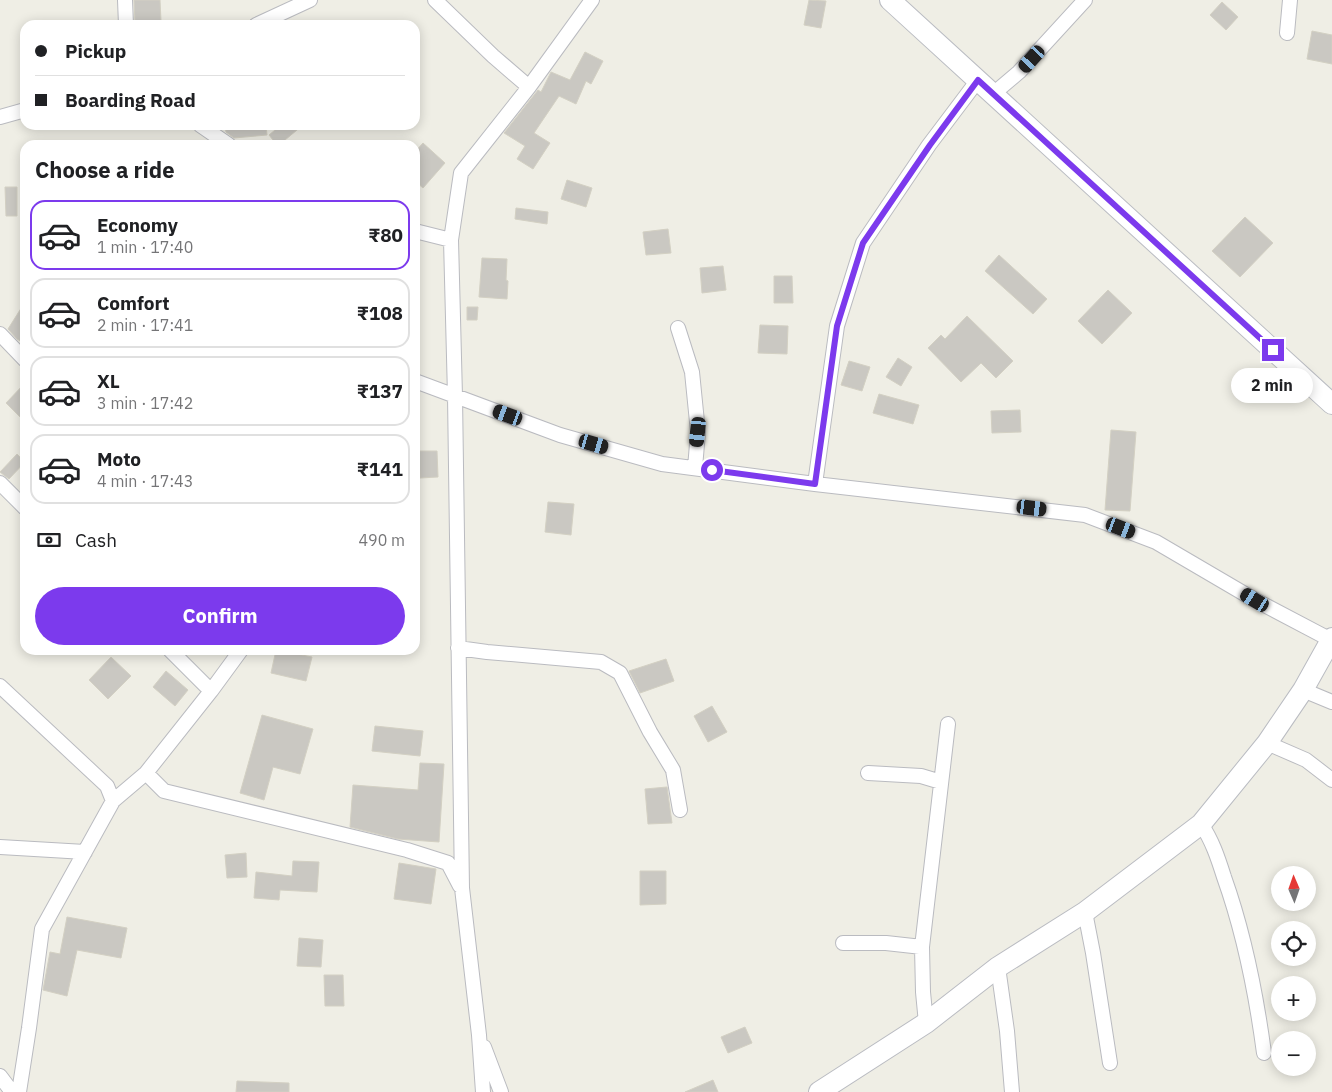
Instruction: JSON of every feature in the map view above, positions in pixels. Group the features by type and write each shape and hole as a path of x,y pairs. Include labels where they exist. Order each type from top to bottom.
{"main road":[{"path":"890,0 1332,404"},
{"path":"819,1092 926,1023 998,968 1085,912 1201,824 1267,743 1303,690 1332,639"}],"street":[{"path":"125,0 126,20"},
{"path":"267,20 310,0"},
{"path":"435,0 493,56 529,87"},
{"path":"483,1092 479,1035 462,888 451,240 461,173 529,87 592,0"},
{"path":"993,94 1019,72 1085,0"},
{"path":"1287,33 1290,0"},
{"path":"815,484 837,326 863,243 930,145 978,80"},
{"path":"0,117 20,111"},
{"path":"207,130 222,140"},
{"path":"420,232 451,240"},
{"path":"678,328 692,372 698,432 695,468"},
{"path":"0,334 20,355"},
{"path":"420,383 560,435 662,464 815,484 1085,514 1156,542 1255,600 1332,639"},
{"path":"0,483 20,503"},
{"path":"458,648 601,662 620,673 650,732 673,770 680,810"},
{"path":"175,655 211,690"},
{"path":"19,1092 42,929 113,801 146,772 237,655"},
{"path":"0,686 106,786 113,801"},
{"path":"1303,690 1332,702"},
{"path":"926,1023 922,947 948,724"},
{"path":"1267,743 1306,760 1332,780"},
{"path":"146,772 164,790 407,850 448,863 462,888"},
{"path":"868,773 921,776 940,782"},
{"path":"1201,824 1213,846 1235,908 1259,1010 1264,1053"},
{"path":"0,846 84,852"},
{"path":"1085,912 1110,1064"},
{"path":"843,943 886,943 922,947"},
{"path":"998,968 1007,1031 1012,1092"},
{"path":"479,1035 501,1092"},
{"path":"0,1076 12,1092"}],"building":[{"path":"134,0 160,0 161,20 135,20"},
{"path":"809,0 826,1 821,28 804,25"},
{"path":"1222,2 1238,17 1226,30 1210,15"},
{"path":"1312,31 1332,35 1332,64 1307,59"},
{"path":"585,52 603,61 591,84 586,81 576,104 559,96 534,133 550,143 533,169 517,159 525,146 504,133 538,90 541,92 551,72 570,80"},
{"path":"226,130 266,130 267,135 234,138"},
{"path":"275,130 297,130 285,140 273,140 269,135"},
{"path":"423,143 445,163 423,188 420,185 420,146"},
{"path":"567,180 592,188 586,207 561,199"},
{"path":"5,187 17,187 17,216 6,216"},
{"path":"516,208 548,212 547,224 515,219"},
{"path":"1245,217 1273,243 1240,277 1212,251"},
{"path":"668,229 671,253 646,255 643,232"},
{"path":"999,255 1047,299 1033,314 985,271"},
{"path":"482,258 507,259 507,299 479,297"},
{"path":"723,266 726,290 702,293 700,268"},
{"path":"774,276 792,276 793,303 774,303"},
{"path":"1108,290 1132,313 1102,344 1078,321"},
{"path":"467,307 478,307 477,320 467,320"},
{"path":"20,310 20,341 8,329"},
{"path":"967,316 1013,361 996,378 981,363 961,382 928,348 941,335 945,339"},
{"path":"760,325 788,326 787,354 758,353"},
{"path":"898,358 912,367 901,386 886,377"},
{"path":"849,361 870,367 862,391 841,385"},
{"path":"20,388 20,417 6,403"},
{"path":"879,394 919,405 913,424 873,413"},
{"path":"1020,410 1021,432 992,433 991,411"},
{"path":"1111,430 1136,432 1130,511 1105,510"},
{"path":"420,451 437,451 438,477 420,478"},
{"path":"17,454 20,457 20,467 9,479 0,472"},
{"path":"548,502 574,504 571,535 545,532"},
{"path":"275,655 312,657 306,681 271,673"},
{"path":"111,657 131,676 108,699 89,680"},
{"path":"666,659 674,681 640,693 629,671"},
{"path":"166,671 188,690 175,706 153,687"},
{"path":"712,706 727,732 708,742 694,716"},
{"path":"262,715 313,729 300,774 273,767 264,800 240,793"},
{"path":"375,726 423,731 420,756 372,751"},
{"path":"420,763 444,764 439,842 398,839 350,827 353,785 418,790"},
{"path":"667,787 672,823 648,824 645,789"},
{"path":"246,853 247,877 227,878 225,855"},
{"path":"293,861 319,862 317,892 280,890 279,900 254,898 256,872 292,876"},
{"path":"399,863 436,869 431,904 394,899"},
{"path":"640,871 666,871 666,904 640,905"},
{"path":"67,917 127,928 121,958 77,950 67,996 43,990 50,952 60,954"},
{"path":"299,938 323,940 321,967 297,966"},
{"path":"324,975 343,975 344,1006 325,1006"},
{"path":"745,1027 752,1043 728,1053 721,1037"},
{"path":"713,1080 718,1092 685,1092"},
{"path":"237,1081 289,1083 289,1092 236,1092"}],"route":[{"path":"712,470 815,484 837,326 863,243 956,108 978,80 1273,350"}]}
